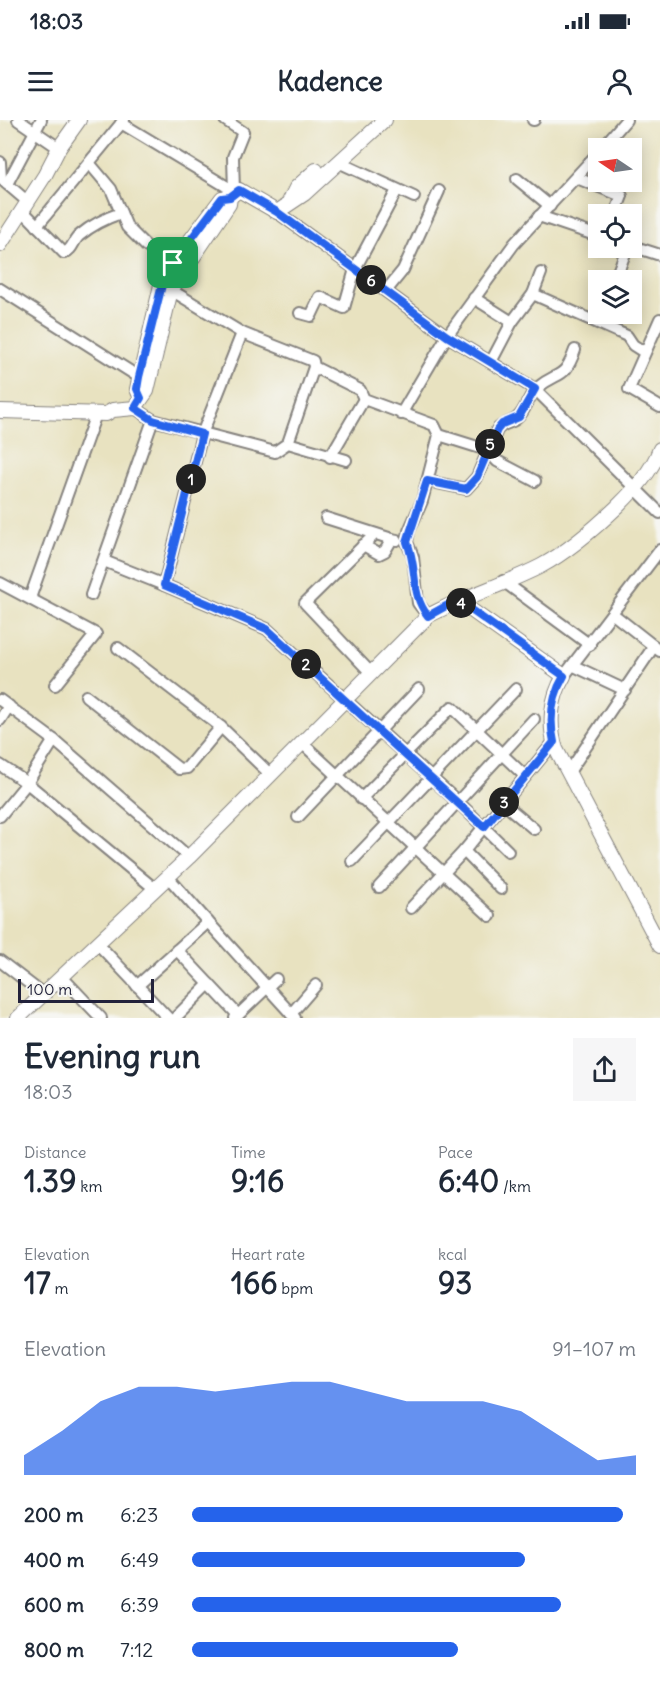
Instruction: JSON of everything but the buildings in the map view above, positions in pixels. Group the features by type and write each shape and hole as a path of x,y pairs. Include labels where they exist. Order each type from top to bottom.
{"street":[{"path":"18,120 59,148"},
{"path":"7,184 41,120"},
{"path":"0,245 45,175 59,148 79,120"},
{"path":"0,410 106,414 138,403 147,391 171,290 229,204 232,194 233,157 243,132 225,120"},
{"path":"289,202 296,188 372,120"},
{"path":"277,212 304,194 385,120"},
{"path":"610,138 625,120"},
{"path":"37,226 123,122 232,194"},
{"path":"0,162 1,179 25,206 37,226 67,253 78,236 106,218 121,213"},
{"path":"338,162 414,196"},
{"path":"90,164 111,189 127,227 146,246 173,263"},
{"path":"401,414 447,336 514,244 588,165"},
{"path":"577,178 622,196 619,204"},
{"path":"518,179 550,206"},
{"path":"171,290 242,333 313,361 314,367 288,443 275,452 153,420 138,403 137,389 162,285 173,263 222,198 239,190 277,212 447,336 535,389 660,513"},
{"path":"300,313 311,316 320,297 344,308 355,269 397,190"},
{"path":"386,291 403,270 439,191"},
{"path":"539,216 588,233"},
{"path":"642,249 660,255"},
{"path":"491,362 512,322 534,294 541,273"},
{"path":"0,289 139,377"},
{"path":"534,294 588,314"},
{"path":"474,298 512,322"},
{"path":"660,319 629,389 660,407"},
{"path":"609,324 627,336 633,345 644,352"},
{"path":"164,585 202,434 242,333"},
{"path":"427,481 466,489 477,477 487,450 502,424 519,417 535,389 559,377 569,367 575,350"},
{"path":"314,367 360,390 364,399 434,425 439,435 407,542 413,556 418,603 428,616"},
{"path":"330,457 364,399"},
{"path":"0,410 106,406 113,410"},
{"path":"30,598 96,414"},
{"path":"91,595 105,561 153,420"},
{"path":"439,435 487,450 497,462 535,481"},
{"path":"288,443 346,460"},
{"path":"18,1018 189,857 428,616 457,600 541,565 588,535 635,490 655,463 660,449"},
{"path":"326,518 407,542"},
{"path":"371,672 306,603 375,534"},
{"path":"363,545 379,554 385,551 392,539"},
{"path":"658,557 559,685 552,710 554,742 660,946"},
{"path":"105,561 267,629 345,698 379,732 459,801 508,851"},
{"path":"503,581 590,645"},
{"path":"0,585 30,598 96,634 55,685"},
{"path":"457,600 569,671 625,690"},
{"path":"569,772 625,690 657,649 613,614"},
{"path":"118,648 221,728 271,775"},
{"path":"298,817 419,689"},
{"path":"352,861 516,689"},
{"path":"86,696 179,770 187,768 221,728"},
{"path":"0,720 4,703 54,740 189,857"},
{"path":"361,799 452,707 500,756 525,776"},
{"path":"379,887 534,719"},
{"path":"0,816 27,783 54,740"},
{"path":"411,908 464,851 554,742"},
{"path":"302,743 490,916"},
{"path":"0,765 27,783 155,889"},
{"path":"503,803 534,829"},
{"path":"464,851 501,889"},
{"path":"168,877 293,1016 316,985"},
{"path":"137,986 208,922"},
{"path":"98,944 168,1018"},
{"path":"177,950 237,1017 276,979"},
{"path":"0,962 44,994"},
{"path":"62,977 101,1018"},
{"path":"176,1018 209,984"}],"route":[{"path":"239,190 277,212 447,336 535,389 530,402 519,417 502,424 497,430 477,477 466,489 427,481 407,542 413,556 418,603 428,616 457,600 564,676 552,710 554,742 484,827 459,801 379,732 345,698 267,629 164,585 202,434 153,420 135,408 141,398 137,389 139,377 162,285 173,263 222,198 230,197 234,191 239,190"}]}
